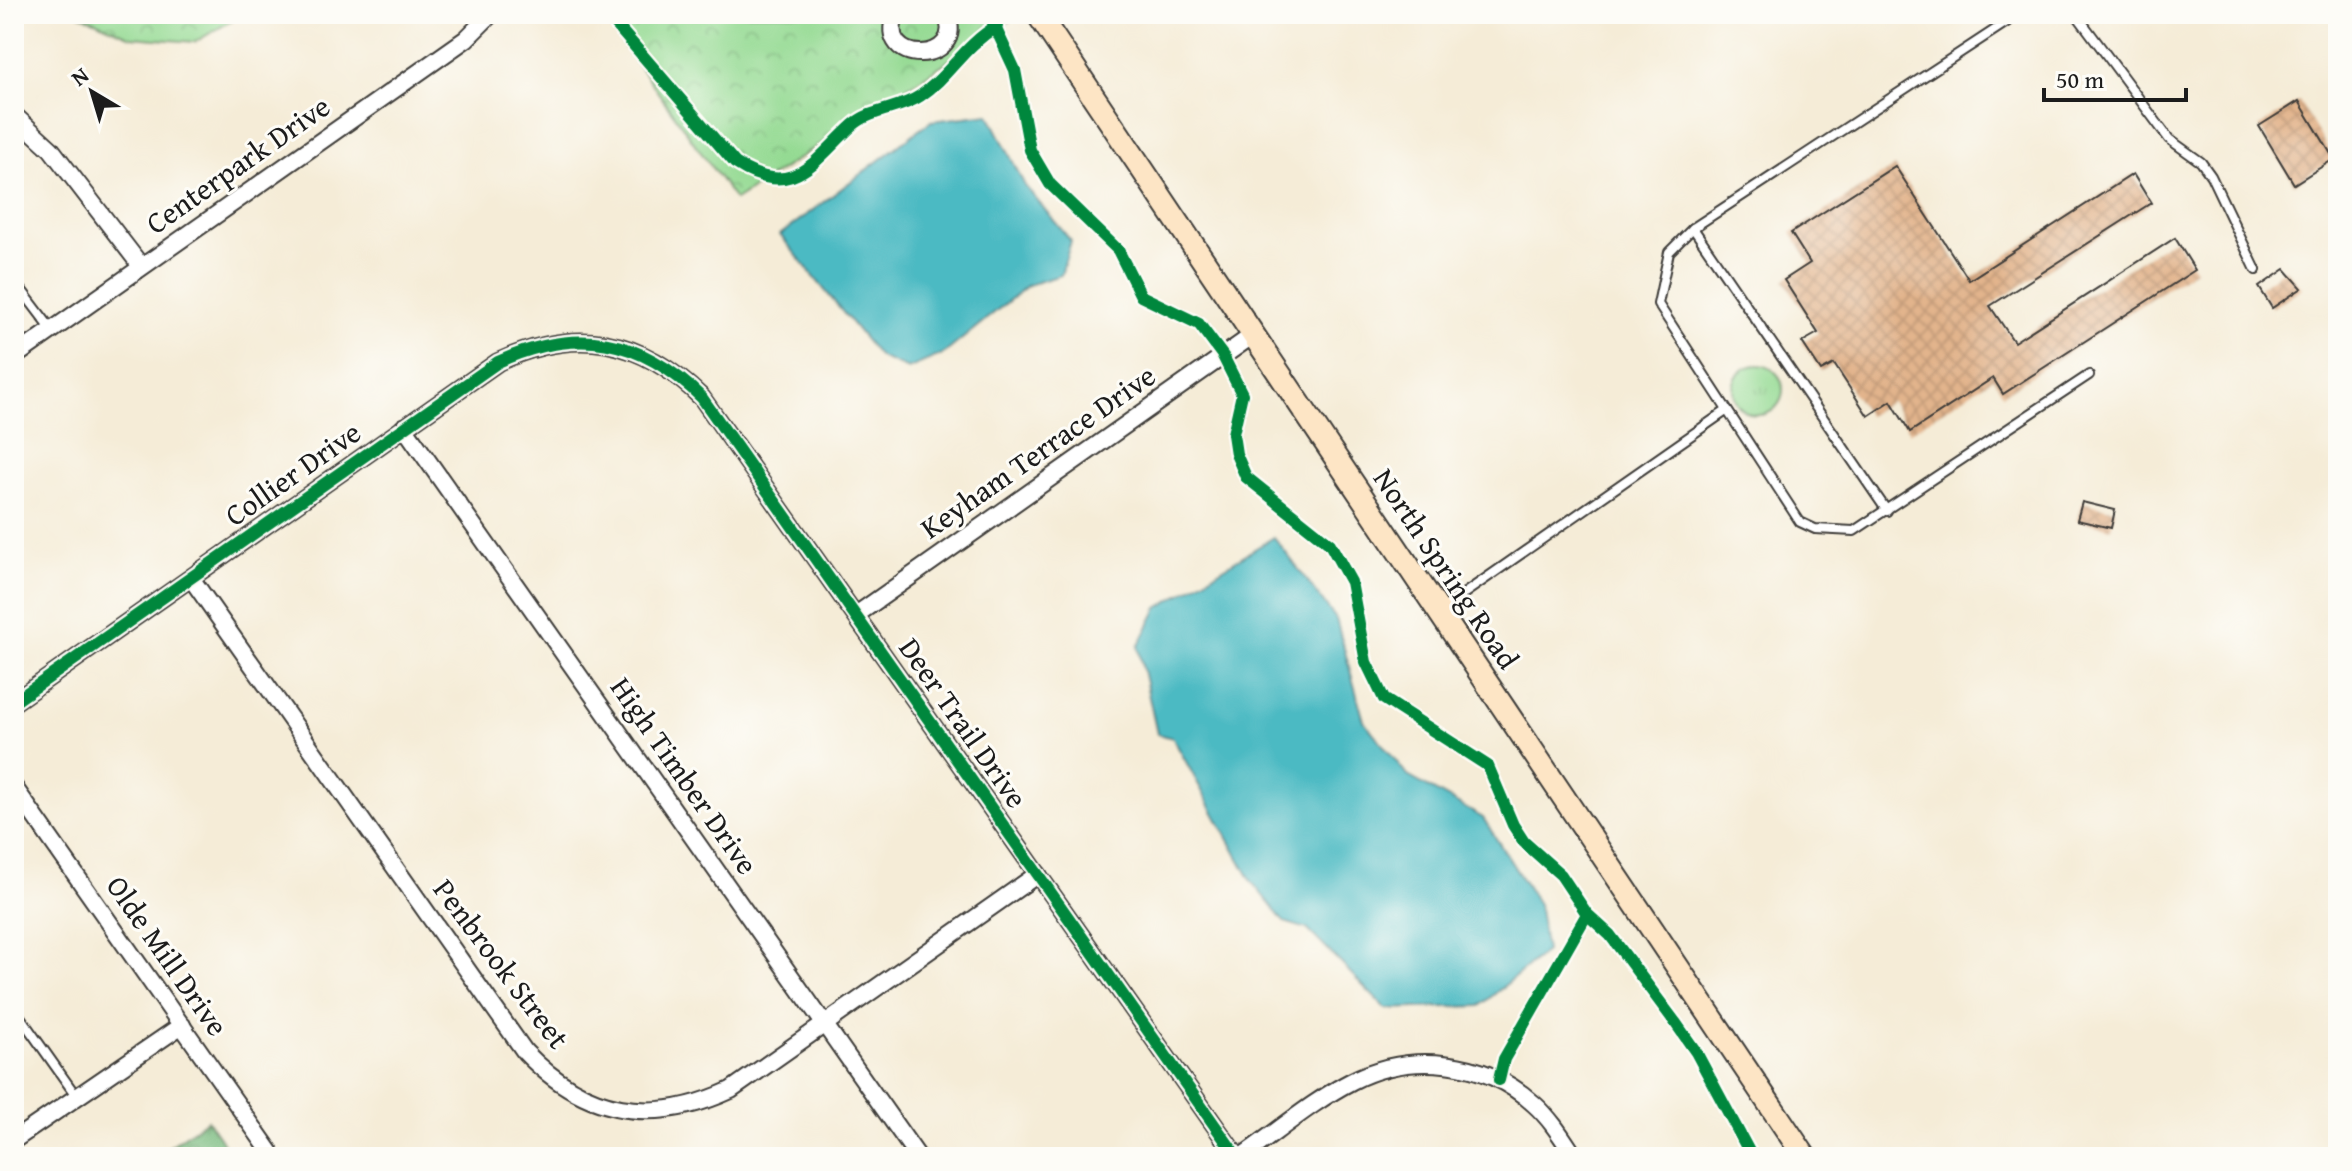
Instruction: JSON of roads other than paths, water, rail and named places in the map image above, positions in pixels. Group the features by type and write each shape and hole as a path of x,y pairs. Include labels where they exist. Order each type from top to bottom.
{"main road":[{"name":"North Spring Road","path":"1038,14 1805,1157"}],"street":[{"name":"Centerpark Drive","path":"14,357 466,39 491,14"},
{"path":"896,14 894,34 900,46 908,52 925,55 942,46 948,36 946,14"},
{"path":"14,115 51,149 141,266"},
{"name":"Keyham Terrace Drive","path":"856,615 1253,335"},
{"name":"Collier Drive","path":"14,702 498,362 525,349 577,340 621,346"},
{"name":"Deer Trail Drive","path":"621,346 655,360 680,376 702,398 1239,1157"},
{"name":"High Timber Drive","path":"404,427 918,1157"},
{"name":"Penbrook Street","path":"191,578 525,1052 568,1089 620,1108 679,1109 731,1090 1038,874"},
{"name":"Olde Mill Drive","path":"14,787 274,1157"},
{"path":"14,1140 182,1025"},
{"path":"1239,1157 1350,1082 1376,1070 1431,1063 1459,1065 1513,1087 1554,1125 1575,1157"}],"lane":[{"path":"2019,14 1693,228 1669,252 1658,304 1800,522 1815,529 1854,531 2089,375"},
{"path":"2076,14 2169,139 2201,162 2211,176 2256,270"},
{"path":"1693,228 1887,511"},
{"path":"14,280 52,331"},
{"path":"1438,611 1726,411"},
{"path":"14,1008 77,1097"}],"water":[{"path":"989,114 1025,186 1071,241 1061,275 1028,285 945,353 908,369 879,357 780,235 931,121"},
{"path":"1274,537 1336,619 1364,721 1408,776 1483,818 1538,904 1546,951 1480,1006 1386,1009 1307,929 1284,922 1252,882 1173,738 1157,734 1138,647 1158,608"}]}
